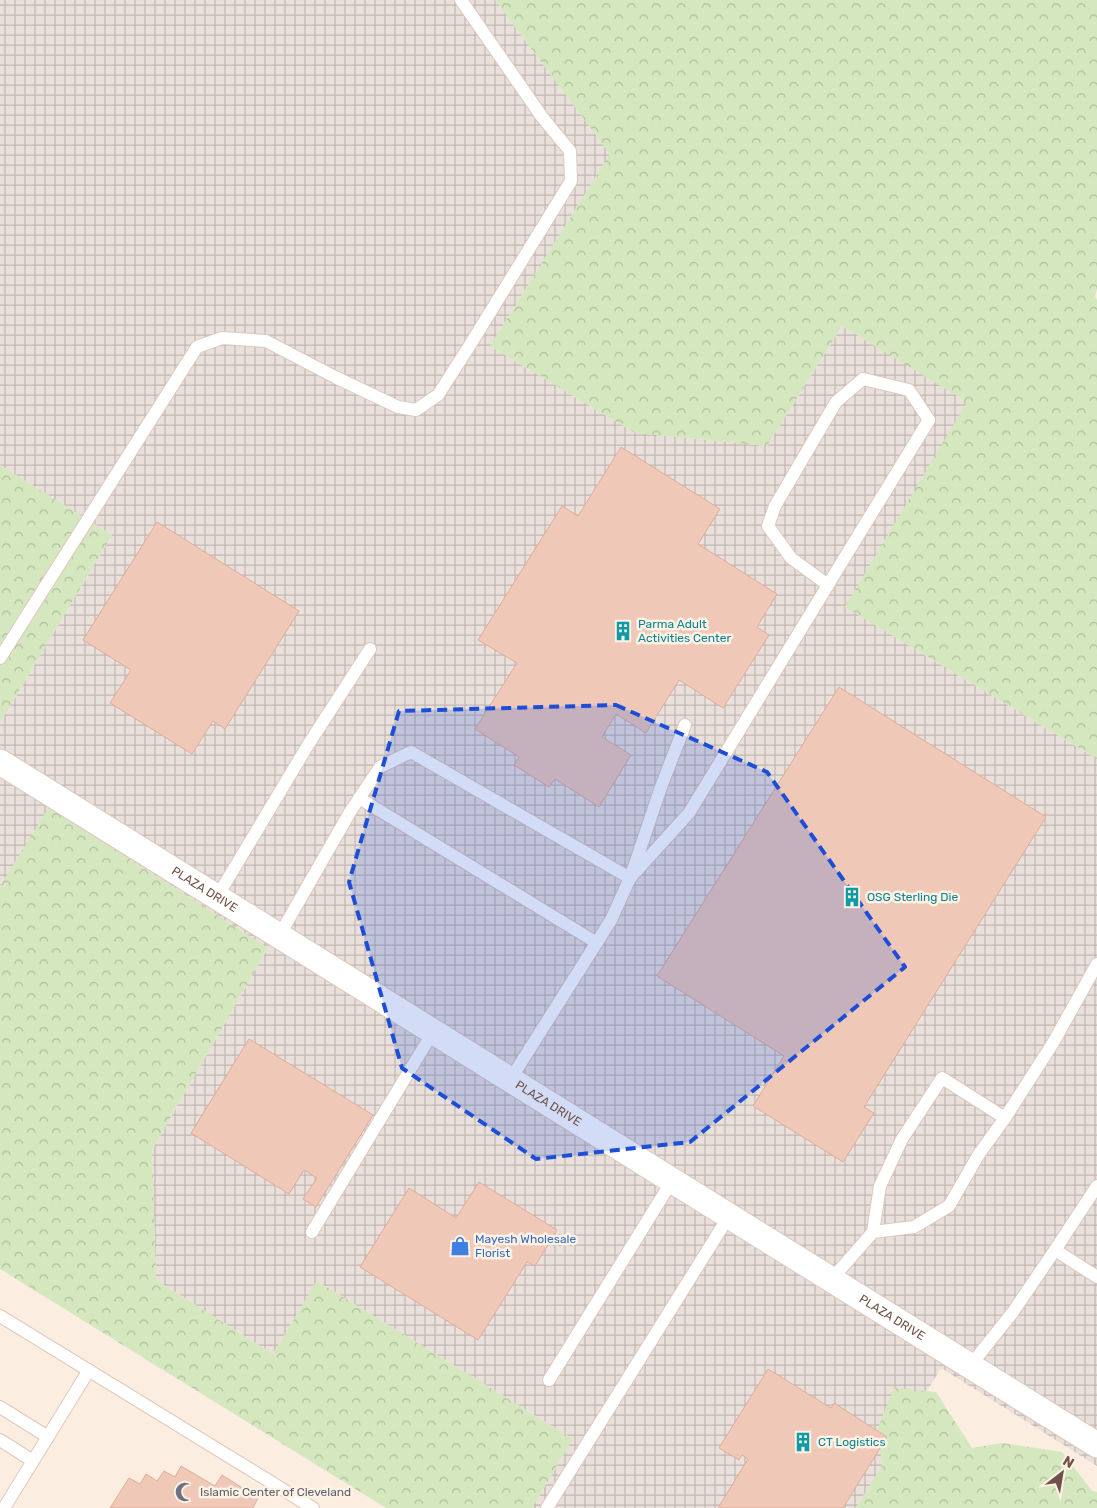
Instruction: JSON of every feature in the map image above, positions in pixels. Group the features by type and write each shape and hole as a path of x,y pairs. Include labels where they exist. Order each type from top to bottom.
{"street":[{"name":"PLAZA DRIVE","path":"0,762 1097,1445"}],"lane":[{"path":"0,658 196,347 222,338 266,341 398,407 416,410 438,395 570,181 570,151 542,117 461,0"},
{"path":"630,878 689,813 929,420 909,390 863,379 836,402 774,506 768,526 790,558 828,585"},
{"path":"217,897 308,744 370,649"},
{"path":"510,1080 611,920 630,878 661,787 685,725"},
{"path":"279,936 359,798 380,767 410,752 630,878"},
{"path":"359,798 597,943"},
{"path":"873,1232 914,1227 949,1206 980,1154 1054,1043 1097,964"},
{"path":"312,1232 434,1032"},
{"path":"831,1280 873,1232 880,1186 902,1139 942,1078 1004,1118"},
{"path":"549,1380 672,1181"},
{"path":"970,1366 1013,1312 1097,1186"},
{"path":"547,1508 729,1216"},
{"path":"1055,1250 1097,1277"},
{"path":"0,1316 313,1508"},
{"path":"4,1508 89,1370"},
{"path":"0,1407 48,1437"},
{"path":"0,1440 33,1461"}],"highlighted area":[{"path":"616,705 767,772 905,967 690,1142 536,1159 402,1068 349,882 399,711"}],"shaded area":[{"path":"0,0 495,0 610,154 490,346 635,433 767,446 842,326 968,402 845,607 1097,759 1097,1466 941,1368 856,1508 532,1508 573,1439 317,1281 273,1354 156,1280 152,1150 268,948 50,808 0,886 0,723 112,535 0,465"}],"green space":[{"path":"495,0 1097,0 1097,289 1095,296 1097,300 1097,759 845,607 967,402 842,326 767,446 635,433 490,346 610,154"},
{"path":"0,465 112,535 0,723"},
{"path":"49,807 268,948 152,1150 156,1280 273,1354 317,1281 573,1439 532,1508 386,1508 0,1269 0,886"},
{"path":"894,1388 936,1392 972,1448 1002,1443 1062,1452 1092,1491 1097,1492 1097,1508 856,1508 883,1464 876,1433"}],"building":[{"name":"Parma Adult Activities Center","path":"621,447 720,509 698,544 777,594 757,627 769,635 723,708 679,680 646,733 616,714 602,737 631,755 599,807 555,779 549,787 514,765 519,757 475,729 517,663 478,640 562,506 578,516"},
{"path":"157,522 299,611 225,729 213,721 192,754 110,703 131,670 83,640"},
{"name":"OSG Sterling Die","path":"839,687 1046,817 864,1107 874,1113 843,1162 753,1106 784,1056 657,976"},
{"path":"249,1039 373,1115 316,1207 303,1199 317,1178 304,1170 289,1194 191,1133"},
{"name":"Mayesh Wholesale Florist","path":"479,1182 557,1230 535,1266 527,1262 478,1340 360,1267 409,1188 456,1218"},
{"name":"CT Logistics","path":"768,1369 831,1408 834,1403 887,1437 843,1508 718,1508 748,1459 742,1455 739,1460 719,1448"},
{"name":"Islamic Center of Cleveland","path":"181,1466 215,1486 222,1475 258,1498 253,1508 110,1508 129,1478 140,1484 146,1474 157,1481 164,1471 175,1477"}],"place":[{"name":"Parma Adult Activities Center","path":"623,631"},
{"name":"OSG Sterling Die","path":"852,897"},
{"name":"Mayesh Wholesale Florist","path":"460,1246"},
{"name":"CT Logistics","path":"803,1442"},
{"name":"Islamic Center of Cleveland","path":"185,1492"}]}
